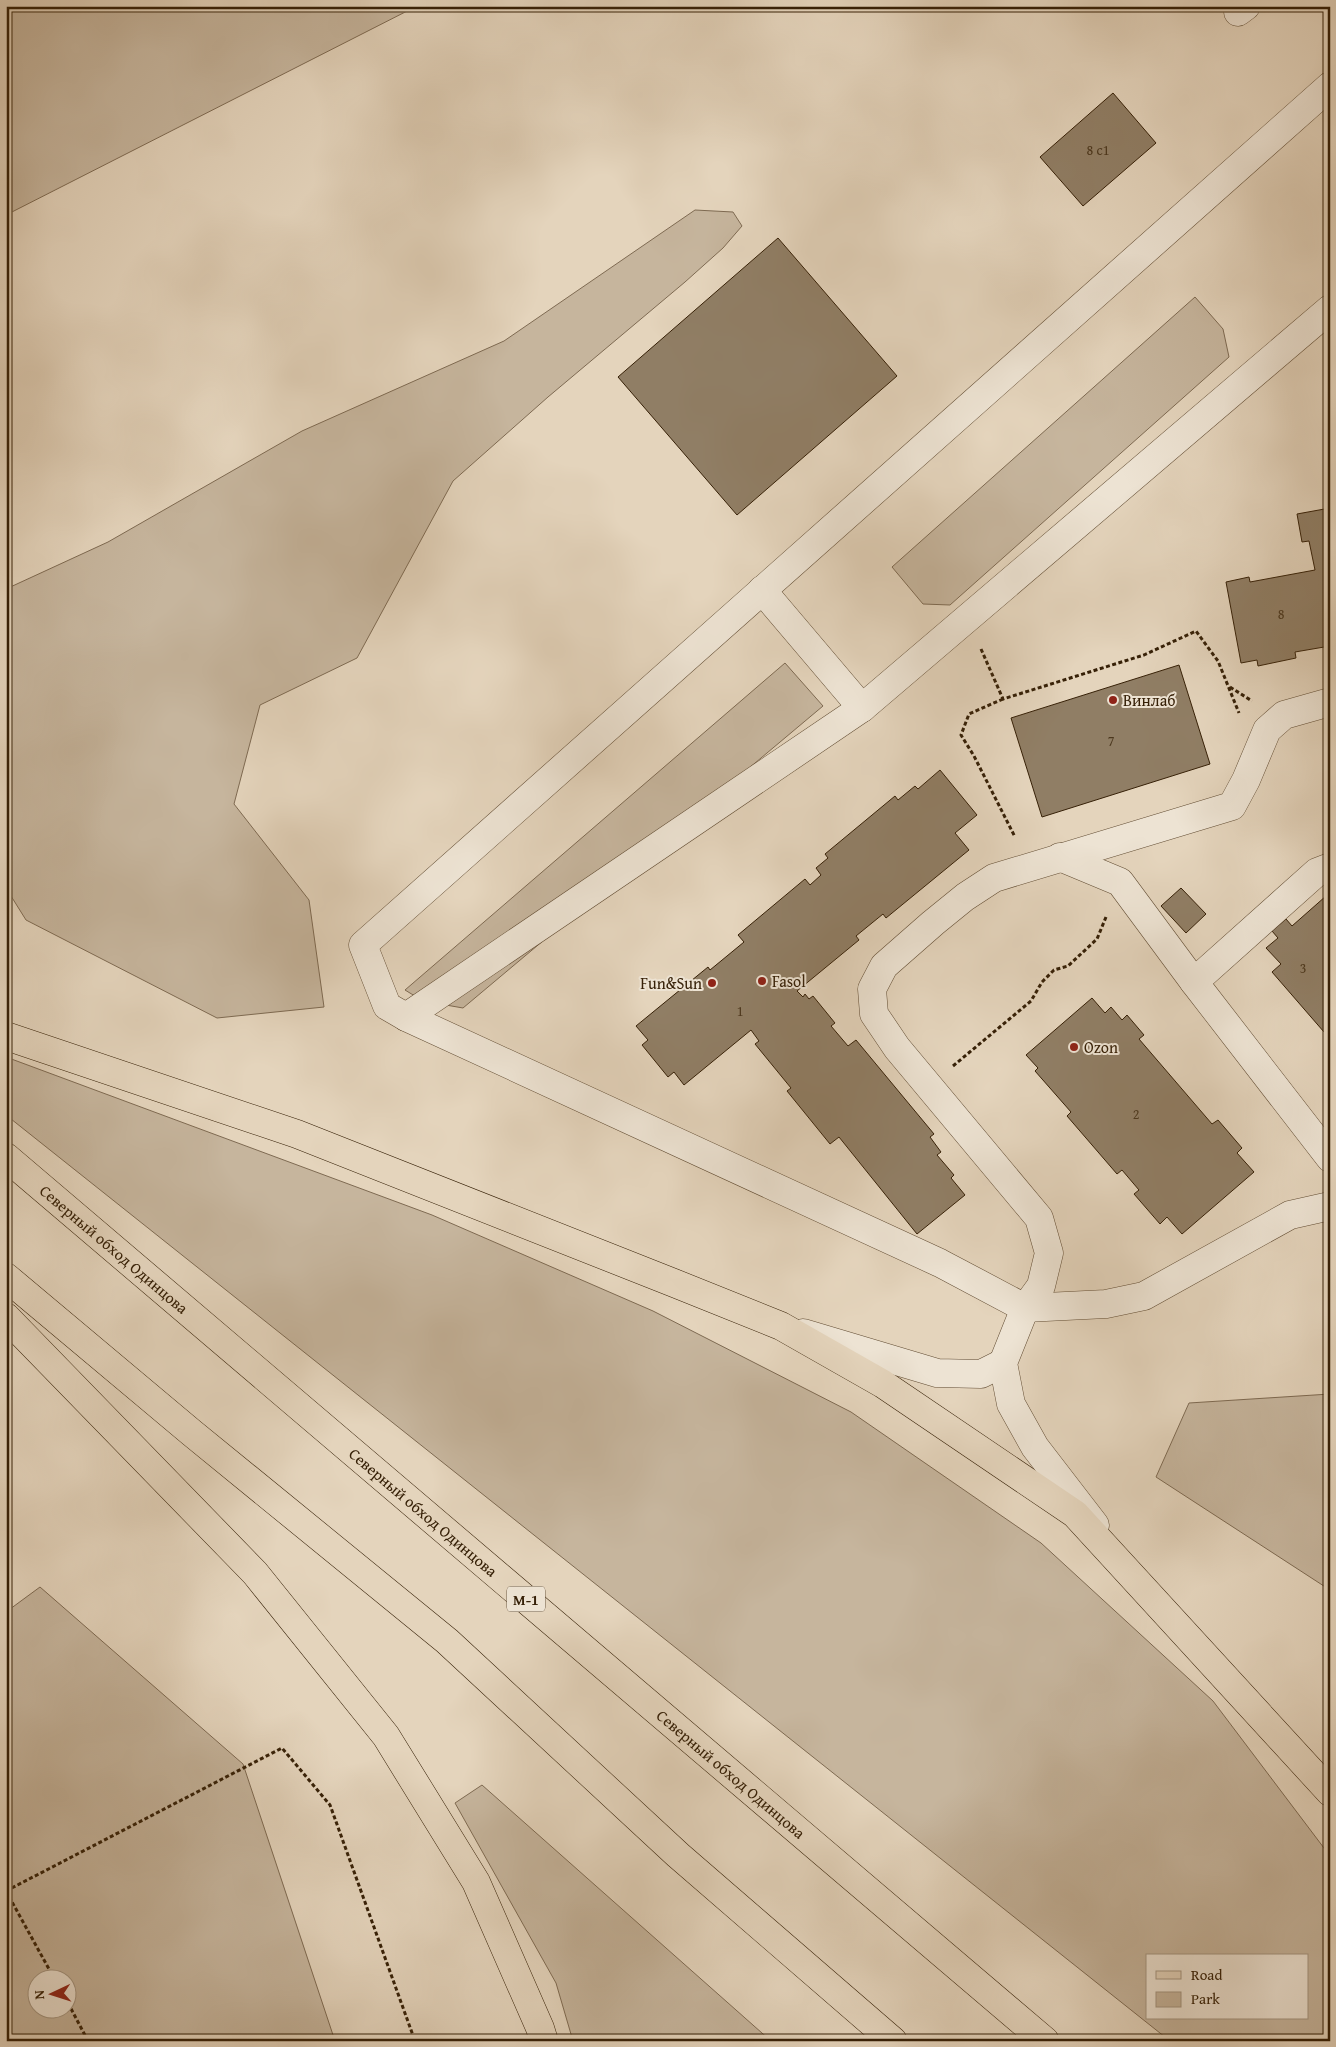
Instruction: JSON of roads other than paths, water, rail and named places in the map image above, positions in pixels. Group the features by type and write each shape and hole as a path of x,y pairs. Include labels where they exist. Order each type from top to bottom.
{"main road":[{"path":"6,1036 297,1134 781,1326 883,1384 1074,1514 1330,1792"},
{"name":"Северный обход Одинцова","path":"6,1157 1045,2041"},
{"path":"6,1277 446,1642 678,1855 893,2041"},
{"path":"6,1317 256,1574 386,1736 476,1882 544,2041"}],"street":[{"path":"1330,86 363,945 387,1006 406,1017 940,1263 1025,1308 1106,1304 1144,1296 1290,1215 1330,1206"},
{"path":"406,1017 862,708 1330,309"},
{"path":"762,590 862,708"},
{"path":"1192,1642 1091,1519 1035,1447 1011,1404 1003,1363 1025,1308 1041,1286 1049,1253 1040,1218 897,1048 874,1014 872,989 884,966 925,929 965,897 994,878 1232,806 1246,780 1267,730 1284,715 1330,702"},
{"path":"1060,857 1120,882 1194,982 1330,1158"},
{"path":"1194,982 1317,872 1330,867"},
{"path":"781,1326 937,1373 981,1374 1003,1363"}],"place":[{"name":"Винлаб","path":"1113,700"},
{"name":"Fasol","path":"762,981"},
{"name":"Fun&Sun","path":"712,983"},
{"name":"Ozon","path":"1074,1047"}]}
